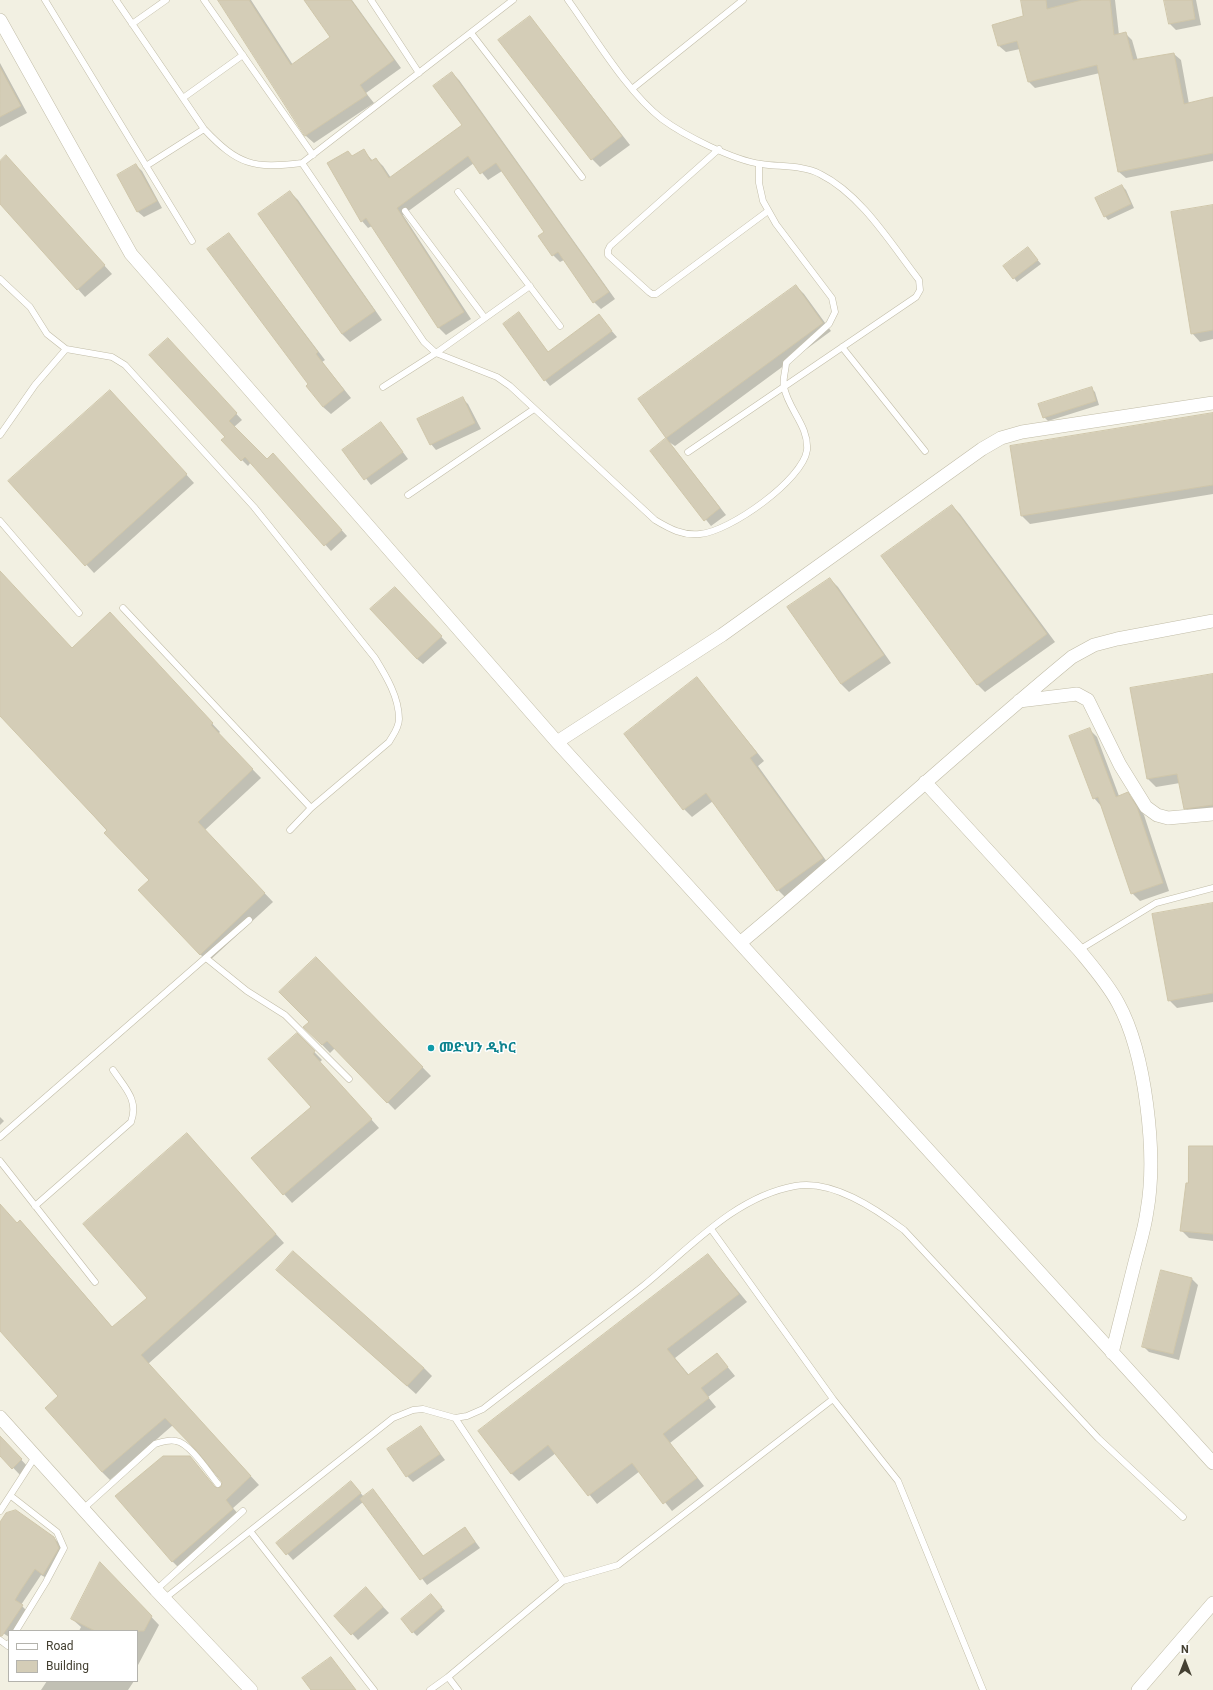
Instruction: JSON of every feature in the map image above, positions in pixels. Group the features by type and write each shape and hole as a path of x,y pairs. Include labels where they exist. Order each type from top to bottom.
{"street":[{"path":"0,20 131,254 557,742 1213,1464"},
{"path":"557,742 722,634 982,449 1001,438 1022,432 1213,403"},
{"path":"740,944 832,867 925,782 1072,657 1094,645 1117,639 1213,621"},
{"path":"1019,701 1077,694 1088,700 1120,765 1146,807 1157,815 1168,818 1213,814"},
{"path":"925,782 1078,950 1102,979 1118,1004 1134,1041 1143,1083 1150,1141 1151,1179 1147,1212 1112,1353"},
{"path":"0,1417 160,1594 251,1690"},
{"path":"1138,1690 1213,1603"}],"lane":[{"path":"45,0 192,241"},
{"path":"116,0 204,129 221,147 238,159 255,164 283,165 302,163 513,0"},
{"path":"132,24 166,0"},
{"path":"204,0 313,155"},
{"path":"371,0 419,73"},
{"path":"500,0 506,5"},
{"path":"568,0 632,89 662,119 690,136 731,155 759,164 806,169 820,174 858,201 919,280 920,290 916,297 688,452"},
{"path":"632,89 743,0"},
{"path":"471,33 582,178"},
{"path":"183,98 243,55"},
{"path":"146,166 204,129"},
{"path":"719,149 610,246 608,255 649,292 656,294 768,211"},
{"path":"302,163 424,342 436,353 497,377 510,386 655,520 686,535 702,534 722,527 762,504 794,475 803,463 807,450 806,436 783,387 786,363 829,324 835,312 832,298 776,224 768,211 763,201 759,183 759,164"},
{"path":"458,192 560,326"},
{"path":"405,211 485,318"},
{"path":"0,279 30,307 48,334 66,349 112,357 125,365 254,507 375,658 388,679 396,700 399,719 396,730 389,742 311,808 290,830"},
{"path":"383,387 436,353 530,286"},
{"path":"842,347 925,452"},
{"path":"0,435 35,385 66,349"},
{"path":"408,495 534,409"},
{"path":"0,520 79,613"},
{"path":"123,608 311,808"},
{"path":"1078,950 1156,903 1213,888"},
{"path":"0,1137 249,920"},
{"path":"206,958 247,991 285,1015 349,1079"},
{"path":"35,1206 131,1122 135,1112 134,1101 113,1070"},
{"path":"0,1161 95,1282"},
{"path":"160,1594 250,1531 393,1418 403,1412 423,1409 456,1418 468,1416 483,1409 643,1286 735,1210 770,1194 796,1186 823,1187 852,1197 881,1213 904,1230 1098,1438 1183,1517"},
{"path":"711,1229 833,1399 898,1480 983,1690"},
{"path":"430,1690 448,1677 563,1581 618,1565 833,1399"},
{"path":"456,1418 563,1581"},
{"path":"83,1509 155,1444 166,1440 178,1441 191,1451 218,1484"},
{"path":"0,1512 35,1457"},
{"path":"11,1496 57,1532 64,1548 46,1582 17,1630"},
{"path":"160,1594 243,1511"},
{"path":"250,1531 374,1690"},
{"path":"448,1677 458,1690"}],"building":[{"path":"218,0 249,0 291,65 330,37 304,0 351,0 394,60 360,85 367,95 305,136"},
{"path":"1021,0 1046,0 1047,9 1082,0 1110,0 1114,35 1126,32 1133,60 1174,53 1184,104 1213,97 1213,153 1118,172 1097,65 1028,82 1017,41 998,46 992,25 1023,16"},
{"path":"1164,0 1192,0 1195,19 1169,24"},
{"path":"530,16 622,136 591,160 498,40"},
{"path":"0,67 21,106 0,117"},
{"path":"452,72 609,292 593,303 558,252 552,256 538,236 544,232 496,163 480,174 468,156 397,208 464,312 438,328 366,218 361,222 327,163 348,151 352,156 364,149 371,161 376,158 389,178 462,125 433,86"},
{"path":"6,155 105,265 77,290 0,204 0,161"},
{"path":"136,164 157,201 137,212 117,175"},
{"path":"1122,185 1131,204 1104,217 1095,198"},
{"path":"290,191 375,311 342,334 258,214"},
{"path":"1213,205 1213,330 1191,334 1171,212"},
{"path":"229,233 318,352 316,354 344,390 323,407 306,386 308,384 207,249"},
{"path":"1028,247 1038,260 1013,279 1003,266"},
{"path":"796,285 823,323 666,438 638,399"},
{"path":"519,312 548,352 599,314 612,331 544,381 503,324"},
{"path":"168,338 237,413 229,421 267,459 273,453 342,530 324,546 245,457 241,461 221,440 225,437 149,355"},
{"path":"1092,387 1096,401 1043,418 1038,404"},
{"path":"110,390 187,474 85,566 8,481"},
{"path":"463,397 475,423 430,445 417,419"},
{"path":"1213,413 1213,485 1021,516 1010,446"},
{"path":"381,422 403,452 364,480 342,450"},
{"path":"666,438 720,508 704,521 650,451"},
{"path":"952,505 1047,634 977,685 881,556"},
{"path":"0,571 72,648 110,612 213,723 211,725 253,769 198,822 265,893 200,955 138,890 149,880 104,833 107,830 0,716"},
{"path":"830,578 884,655 841,684 787,607"},
{"path":"395,587 442,636 417,659 370,609"},
{"path":"1213,674 1213,805 1184,809 1177,774 1147,779 1130,688"},
{"path":"697,677 757,753 750,758 823,858 777,891 706,793 683,810 624,734"},
{"path":"1090,728 1116,797 1128,792 1137,807 1163,883 1131,894 1098,797 1093,799 1069,736"},
{"path":"1213,903 1213,993 1168,1001 1152,914"},
{"path":"316,957 423,1067 387,1103 327,1041 322,1045 303,1027 309,1022 279,992"},
{"path":"297,1033 315,1051 313,1054 372,1119 283,1195 251,1158 311,1107 268,1059"},
{"path":"187,1133 276,1234 141,1355 251,1476 226,1500 233,1509 172,1562 115,1496 163,1456 190,1456 215,1487 221,1487 222,1482 196,1450 165,1418 102,1472 45,1408 58,1396 0,1331 0,1204 17,1223 20,1220 112,1327 147,1298 83,1224"},
{"path":"1189,1146 1213,1146 1213,1234 1180,1231 1186,1183 1188,1183"},
{"path":"293,1251 424,1368 407,1386 276,1270"},
{"path":"708,1254 739,1294 667,1349 688,1375 717,1353 728,1367 701,1388 709,1398 663,1434 697,1478 663,1504 632,1463 588,1496 548,1445 511,1474 478,1431"},
{"path":"1161,1270 1192,1278 1173,1354 1142,1347"},
{"path":"421,1426 440,1454 406,1477 387,1449"},
{"path":"0,1436 22,1459 12,1469 0,1456"},
{"path":"351,1481 361,1493 286,1555 276,1543"},
{"path":"373,1489 423,1556 465,1527 475,1542 420,1580 360,1499"},
{"path":"16,1510 54,1537 59,1548 43,1575 35,1569 15,1600 23,1605 2,1636 0,1636 0,1522 6,1513"},
{"path":"100,1562 152,1616 144,1631 93,1630 71,1619"},
{"path":"366,1587 383,1607 351,1635 334,1616"},
{"path":"431,1594 442,1607 412,1633 401,1619"},
{"path":"331,1657 356,1690 311,1690 302,1678"}],"place":[{"name":"መድህን ዲኮር","path":"431,1048"}]}
